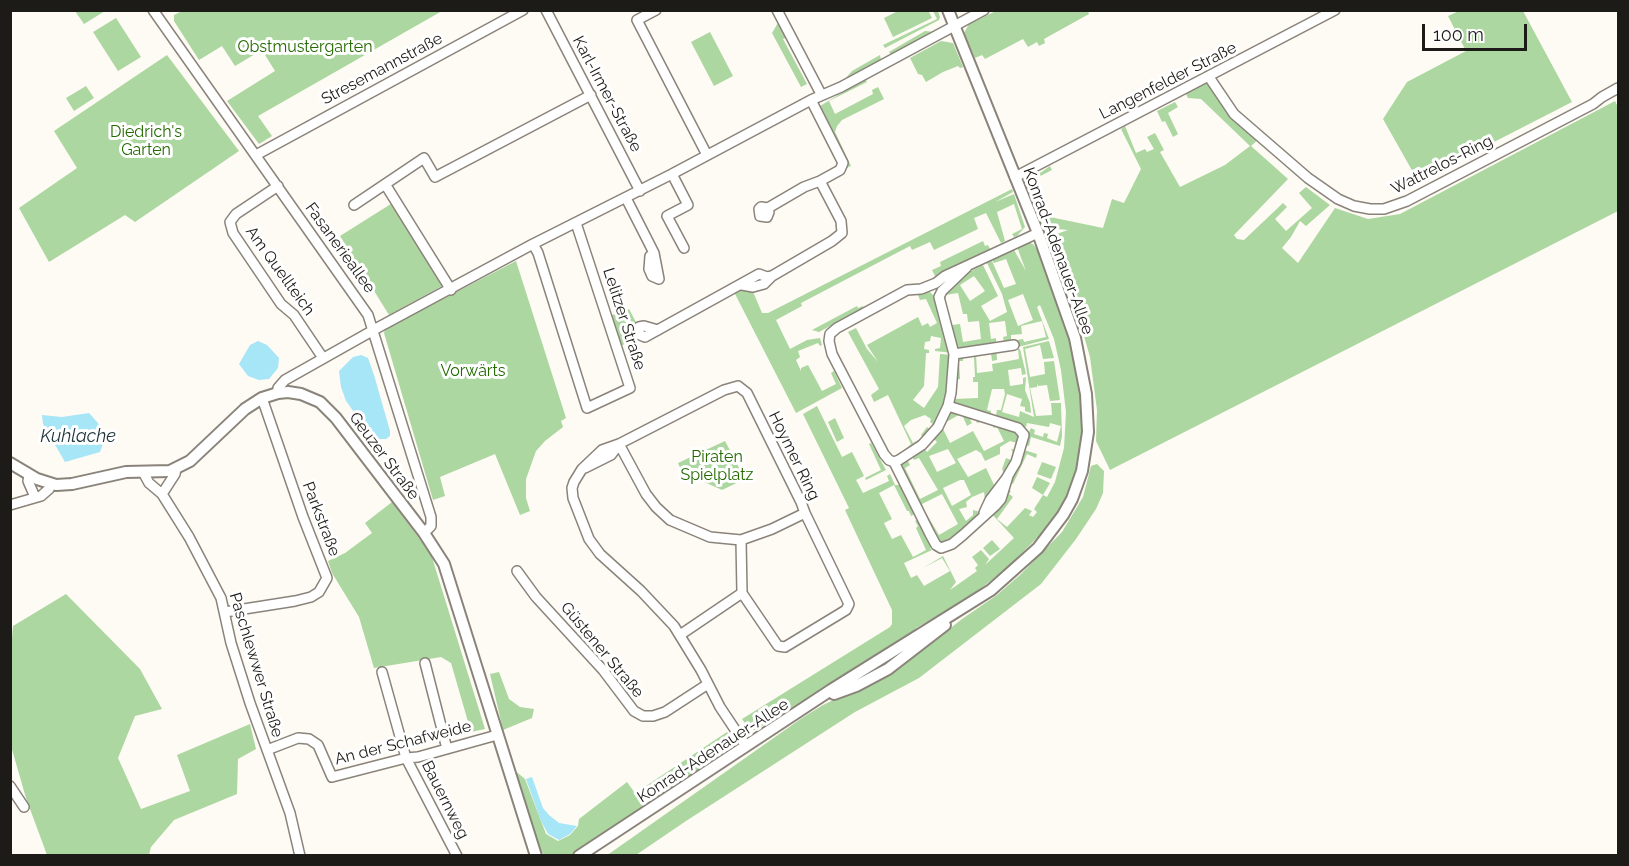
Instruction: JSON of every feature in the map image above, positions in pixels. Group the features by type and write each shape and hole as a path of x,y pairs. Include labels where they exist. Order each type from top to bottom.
{"main road":[{"name":"Konrad-Adenauer-Allee","path":"579,855 839,684 978,599 1022,563 1053,530 1078,485 1085,452 1088,413 1083,370 1073,329 1038,233 948,10"},
{"name":"Geuzer Straße","path":"10,463 29,475 51,484 66,485 116,473 164,472 176,469 195,457 245,409 262,398 278,393 301,393 325,406 424,533 444,564 536,855"},
{"name":"Konrad-Adenauer-Allee","path":"590,855 626,826"}],"street":[{"name":"Fasanerieallee","path":"153,10 364,307 374,330 431,517 430,526 424,533"},
{"name":"Stresemannstraße","path":"256,155 523,10"},
{"name":"Karl-Irmer-Straße","path":"546,10 640,190"},
{"path":"656,10 637,20 707,155"},
{"path":"777,10 821,94"},
{"path":"278,393 278,388 285,380 322,358 533,244 626,198 811,99 841,87 984,10"},
{"name":"Langenfelder Straße","path":"1015,177 1335,10"},
{"name":"Wattrelos-Ring","path":"1209,77 1234,114 1314,182 1345,202 1370,209 1394,207 1407,201 1593,104 1618,88"},
{"path":"354,205 424,158 435,177 591,95"},
{"path":"768,208 840,170 843,163 811,99"},
{"path":"672,174 688,204 667,216 684,248"},
{"path":"658,330 759,274 772,276 842,233 841,221 820,181"},
{"path":"385,184 451,290"},
{"name":"Am Quellteich","path":"278,186 236,214 230,222 233,233 281,304 294,315 322,358"},
{"path":"626,198 654,253"},
{"name":"Lelitzer Straße","path":"533,244 538,253 587,408 630,388 576,222"},
{"path":"894,462 912,453 932,435 948,406 954,354 937,288 945,276 1038,233"},
{"path":"937,288 907,290 832,331 829,338 832,354 884,454 894,462 938,547 943,548 952,544 980,520 990,500 1008,476 1024,438 1023,432 1018,428 948,406"},
{"path":"921,289 932,294 940,303"},
{"path":"954,354 1014,345"},
{"name":"Hoymer Ring","path":"738,386 747,393 796,490 805,513 772,529 741,540 710,537 670,520 646,494 619,444 724,390 738,386"},
{"name":"Parkstraße","path":"225,612 311,597 320,592 327,578 303,517 262,398"},
{"path":"619,444 611,455 591,466 582,468 574,482 573,498 589,539 600,554 659,609 680,634 746,746"},
{"path":"162,494 176,469"},
{"name":"Paschlewwer Straße","path":"143,472 150,483 162,494 210,575 225,612 231,643 290,813 300,855"},
{"path":"29,475 28,481 35,497"},
{"path":"10,505 45,493 51,484"},
{"path":"741,540 742,593 778,646 782,648 788,646 846,610 849,604 805,513"},
{"name":"Güstener Straße","path":"517,571 536,597 603,670 634,711 643,716 665,712 708,684"},
{"path":"680,634 742,593"},
{"path":"425,663 447,749"},
{"path":"382,672 406,758"},
{"name":"An der Schafweide","path":"267,750 298,738 309,739 318,745 332,777 418,757 497,735"},
{"name":"Bauernweg","path":"406,758 457,855"},
{"path":"10,786 24,807"}],"green space":[{"path":"928,10 932,18 893,37 884,18 898,11"},
{"path":"75,11 105,11 84,24"},
{"name":"Obstmustergarten","path":"182,11 442,11 258,116 272,136 259,144 227,101 275,71 262,50 235,66 222,46 199,60 174,21 174,15"},
{"path":"933,11 938,11 939,20 885,48 883,45 937,19"},
{"path":"996,11 1088,11 1089,14 1044,39 1045,43 1039,46 1037,42 1028,47 1023,39 985,59 982,55 975,58 964,33 969,24"},
{"path":"1459,11 1523,11 1572,102 1418,181 1383,119 1407,82 1466,51 1448,16"},
{"path":"116,18 141,57 118,71 93,32"},
{"path":"779,21 787,37 783,39 807,84 801,87 772,33"},
{"path":"925,31 935,32 892,56 889,52"},
{"path":"710,32 733,76 714,86 691,42"},
{"path":"941,41 953,43 963,67 958,66 943,72 926,82 922,75 918,74 910,58"},
{"name":"Diedrich's Garten","path":"167,55 239,151 135,222 125,215 49,262 19,208 77,168 54,131"},
{"path":"880,55 881,60 844,80 852,71"},
{"path":"1209,77 1217,92 1261,137 1251,146 1288,179 1234,235 1237,239 1244,240 1283,203 1287,207 1275,219 1286,231 1312,208 1299,193 1306,187 1330,205 1306,226 1300,221 1282,248 1298,263 1335,208 1368,219 1400,214 1615,101 1618,107 1618,211 1110,470 1096,441 1097,410 1090,357 1067,277 1051,236 1068,230 1047,228 1026,188 1029,181 1050,166 1052,170 1029,182 1050,217 1103,228 1112,199 1124,203 1141,169 1121,129 1125,126 1136,153 1145,149 1147,152 1154,149 1147,137 1155,133 1164,150 1160,152 1180,187 1225,165 1250,146 1201,99 1188,98 1184,90"},
{"path":"865,79 867,82 829,101 835,114 873,94 872,90 878,87 884,99 842,120 837,126 835,132 851,166 844,169 845,158 820,106"},
{"path":"86,86 94,98 74,111 66,98"},
{"path":"1175,102 1178,107 1168,113 1178,134 1173,137 1157,111"},
{"path":"1012,189 1013,192 995,202 1014,194 1025,227 1017,236 1014,237 1012,234 1022,229 1014,204 997,212 1005,241 1001,243 986,213 974,218 978,229 934,250 930,242 912,250 910,246 801,303 802,306 776,320 790,349 807,340 820,338 822,345 818,343 798,351 800,357 796,360 801,371 801,368 808,365 822,391 836,384 831,373 834,371 842,388 796,413 733,290 751,287 762,313 768,313"},
{"path":"394,202 442,286 389,315 340,236"},
{"path":"983,241 990,249 935,276 932,270 941,266 940,262"},
{"path":"1027,242 1033,244 1039,252 1068,330 1082,398 1083,436 1076,472 1064,502 1041,534 1008,567 965,601 916,628 918,635 755,730 750,730 742,719 892,624 892,610 845,510 849,508 803,414 817,406 842,457 852,452 864,476 856,480 863,493 889,481 887,476 890,474 895,485 905,483 895,462 906,457 910,465 905,468 920,499 938,490 919,458 914,460 911,454 909,455 906,449 911,444 888,395 874,402 871,395 879,389 848,332 856,328 867,349 878,362 867,345 918,317 922,326 928,323 930,327 937,323 926,299 920,300 916,290 929,291 940,302 939,299 965,274 983,265 998,296 981,306 990,321 1007,312 1002,294 987,263 992,261 1004,288 1016,284 1006,259 994,263 992,260 1014,250 1026,271 1017,247","holes":["974,276 985,291 970,301 960,285","958,293 963,314 967,314 968,322 979,321 981,339 963,342 960,324 952,325 949,313 943,315 942,309 947,308 945,295","1023,294 1033,320 1018,326 1008,300","1040,305 1054,339 1061,370 1066,412 1064,448 1055,482 1047,497 1043,495 1034,509 1037,512 1033,517 1029,515 1032,511 1025,508 1007,527 997,519 1013,497 1009,494 1011,491 1007,489 989,511 1014,538 985,565 989,559 981,550 972,557 978,565 975,568 977,571 950,590 956,582 943,556 923,568 942,558 950,571 924,586 917,575 911,578 904,563 932,550 930,548 936,545 952,543 984,513 973,510 973,515 966,521 959,509 967,507 966,502 984,492 987,500 995,487 986,468 968,477 957,459 976,450 981,453 985,461 1000,454 1000,447 1010,441 1017,443 1015,450 1011,449 1014,455 1022,444 1029,446 1031,437 1060,446 1061,403 1051,403 1052,415 1036,416 1030,388 1037,387 1037,384 1038,386 1047,385 1050,401 1060,400 1054,361 1044,362 1045,374 1030,377 1025,349 1040,345 1043,359 1054,358 1049,341 1023,347 1034,417 1020,411 1019,417 1002,412 1007,394 1022,399 1020,406 1025,407 1025,411 1031,413 1025,390 1026,377 1023,378 1023,384 1010,386 1008,370 1021,368 1022,375 1026,374 1020,349 1018,349 1019,359 992,364 993,371 977,373 976,354 991,353 992,361 997,360 996,338 991,339 989,323 1005,321 1007,336 1003,337 1004,343 1011,341 1011,335 1022,334 1021,326 1042,321 1046,337 1024,342 1023,339 1017,340 1018,347 1049,339 1037,307","931,336 941,338 940,348 935,351 953,353 953,355 940,354 938,387 924,408 913,400 924,386 926,353 929,353 929,350 924,349 925,342 930,341","968,352 968,357 974,357 973,382 978,382 978,398 954,399 954,380 960,379 959,361 963,361 963,353","992,389 1004,389 1001,410 997,410 995,420 991,423 994,428 997,427 1004,441 984,451 973,431 950,443 941,425 964,412 963,417 967,426 972,423 970,420 975,418 977,423 990,419 991,411 987,410","925,415 937,427 934,432 927,427 921,435 926,441 931,436 937,442 927,452 918,440 913,443 904,426 911,420","1027,423 1049,427 1050,423 1061,426 1057,442 1047,438 1048,434 1044,433 1043,437 1034,434 1035,430 1031,428 1024,435 1021,429 1023,426 1026,427","948,449 956,463 937,472 929,456","964,480 971,495 952,506 943,488","894,485 911,516 924,509 922,504 942,494 958,524 939,535 927,515 915,521 926,550 913,557 901,535 892,539 884,523 892,519 879,493"]},
{"name":"Vorwärts","path":"516,261 566,418 561,421 563,427 536,451 526,479 526,498 530,511 520,515 495,454 440,477 445,496 433,500 384,333 385,329"},
{"path":"857,306 864,308 819,332 812,330"},
{"path":"629,309 637,324 633,327 636,338 619,347 609,316"},
{"path":"835,418 844,438 837,442 828,422"},
{"path":"869,439 886,470 866,480 865,478 881,470 869,444 871,443"},
{"name":"Piraten Spielplatz","path":"725,441 745,479 722,490 682,472 678,463"},
{"path":"1024,450 1037,454 1036,458 1027,454 1013,484 1007,481 1002,469 1006,458 1016,462"},
{"path":"1042,462 1056,467 1051,479 1037,474"},
{"path":"1097,464 1104,471 1103,493 1096,509 1041,584 919,678 855,712 636,855 606,856 802,718 909,661 962,619 997,595 1062,532 1083,497 1091,466"},
{"path":"1037,477 1050,483 1043,495 1032,488"},
{"path":"392,502 431,554 485,729 471,732 451,663 441,657 374,668 359,617 332,573 328,561 345,553 372,533 365,523"},
{"path":"992,540 1000,549 990,556 983,548"},
{"path":"66,594 140,669 162,709 135,716 118,758 141,809 190,791 177,755 250,724 256,749 238,759 237,794 174,820 151,847 149,855 47,855 26,798 11,746 10,663 13,626"},
{"path":"499,672 509,699 520,707 534,709 532,718 503,730 490,674"},
{"path":"727,732 733,740 732,746 726,750 727,753 656,802 652,801 643,788"},
{"path":"513,769 525,779 546,834 558,841 570,835 578,826 579,819 627,782 645,807 573,855 544,855"}],"water":[{"path":"258,341 267,345 279,358 278,368 269,379 259,380 248,376 239,364 250,345"},
{"path":"361,355 368,358 374,375 390,431 390,436 386,439 378,439 369,433 346,401 341,387 339,371 353,357"},
{"name":"Kuhlache","path":"89,413 98,423 104,441 100,452 65,462 43,424 42,415 62,417"},
{"path":"532,777 543,808 549,815 559,823 577,826 570,834 559,840 548,834 541,821 526,779"}]}
